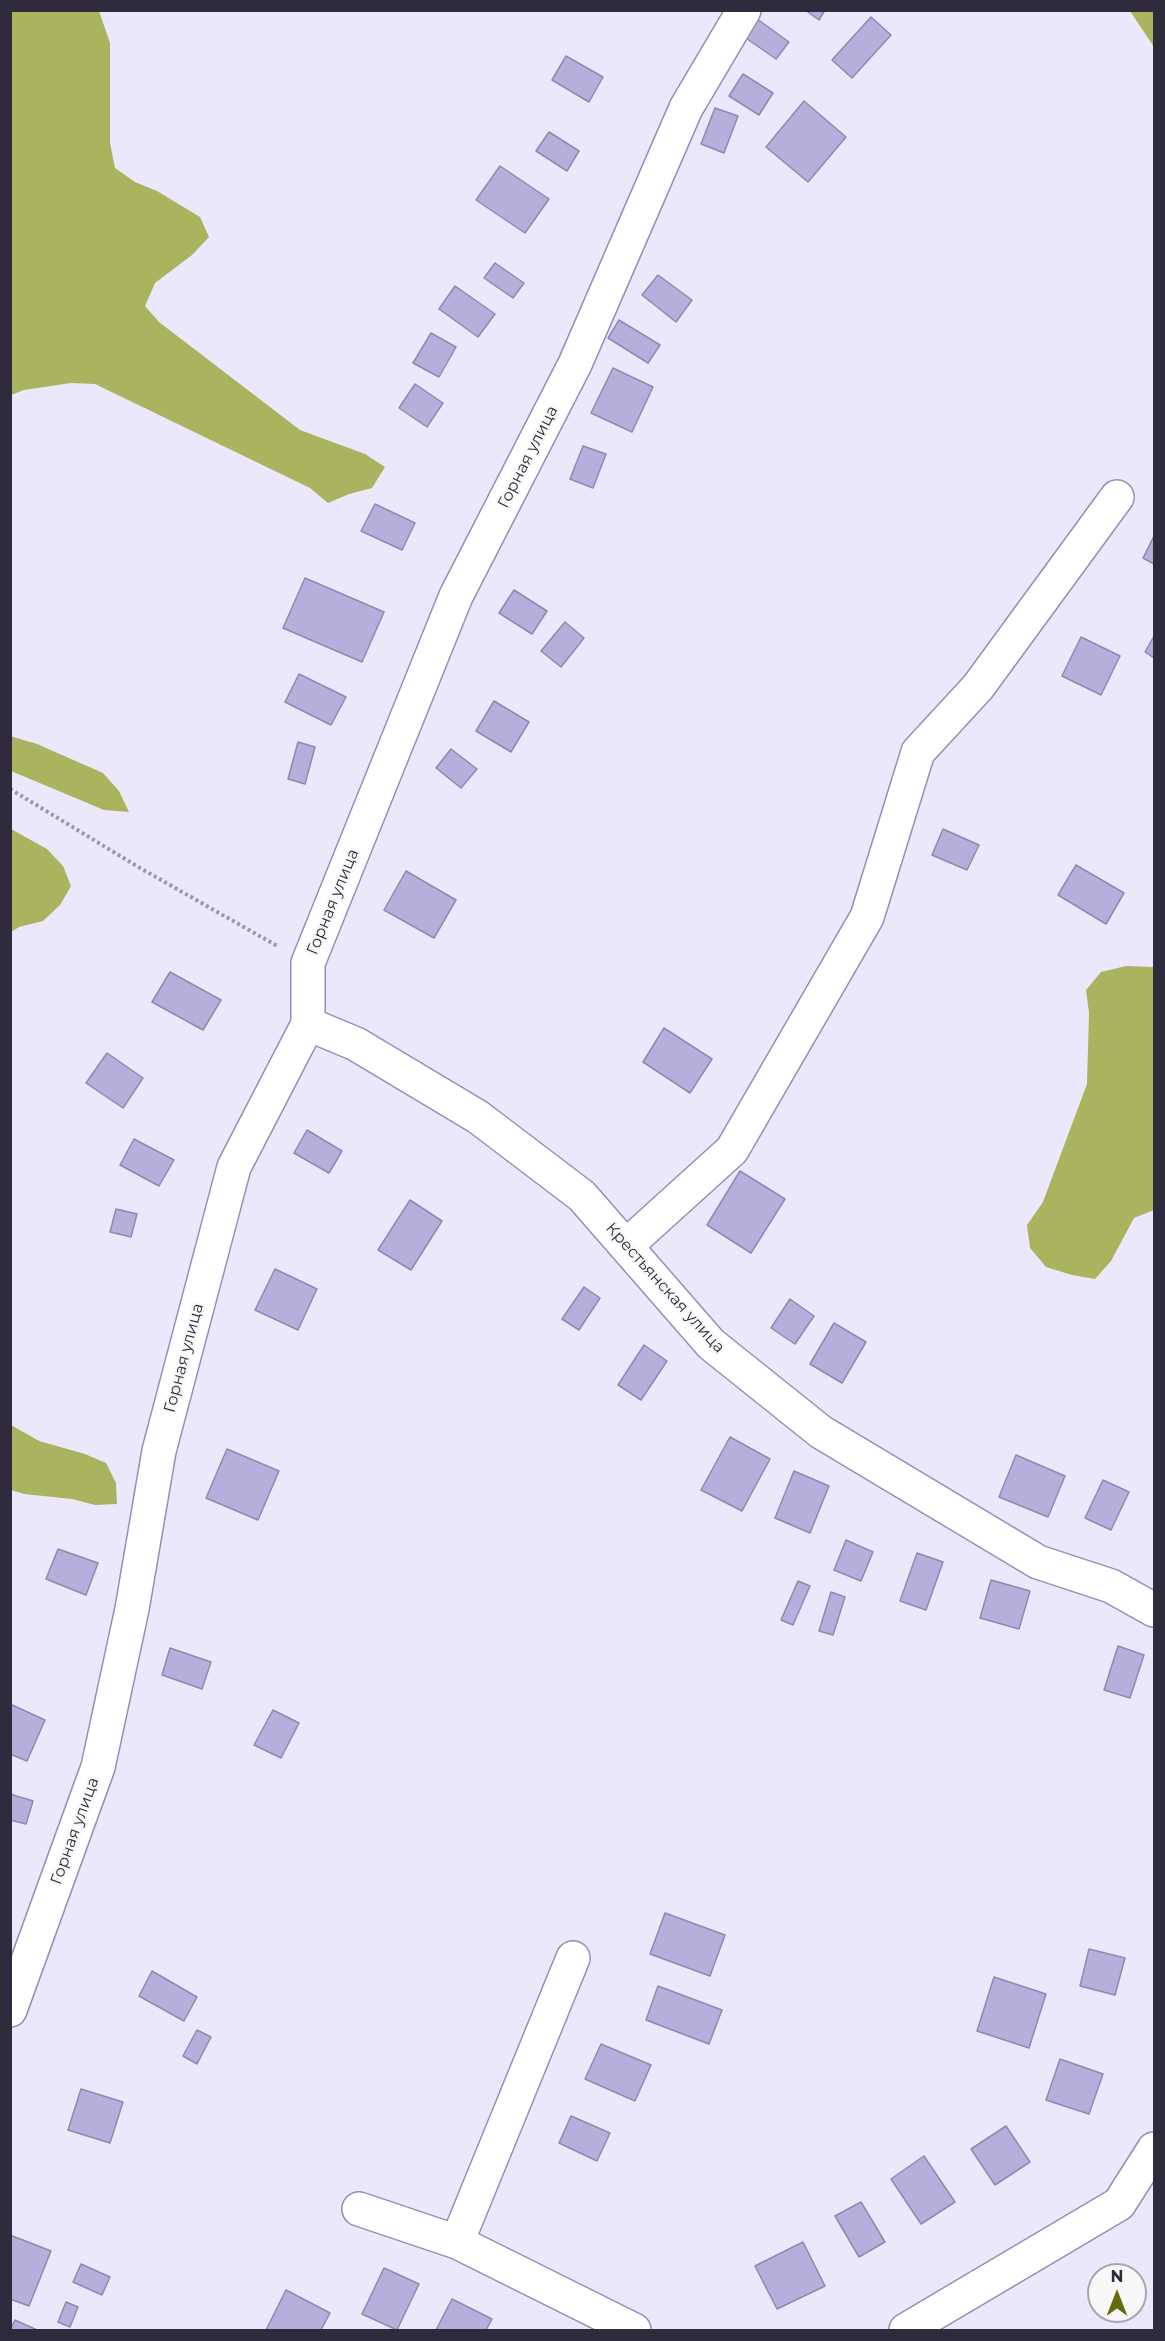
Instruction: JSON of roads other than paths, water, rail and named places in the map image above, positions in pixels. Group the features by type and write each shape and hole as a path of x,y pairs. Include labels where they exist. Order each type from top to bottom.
{"street":[{"name":"Горная улица","path":"10,2010 98,1767 132,1609 159,1451 234,1167 308,1024 308,963 456,596 575,364 686,108 744,10"},
{"path":"626,1246 732,1150 867,917 918,752 978,687 1117,497"},
{"name":"Крестьянская улица","path":"308,1024 356,1044 478,1118 582,1196 711,1344 822,1432 1038,1562 1111,1586 1155,1610"},
{"path":"457,2242 573,1958"},
{"path":"906,2331 1119,2204 1155,2149"},
{"path":"359,2209 457,2242 634,2331"}]}
